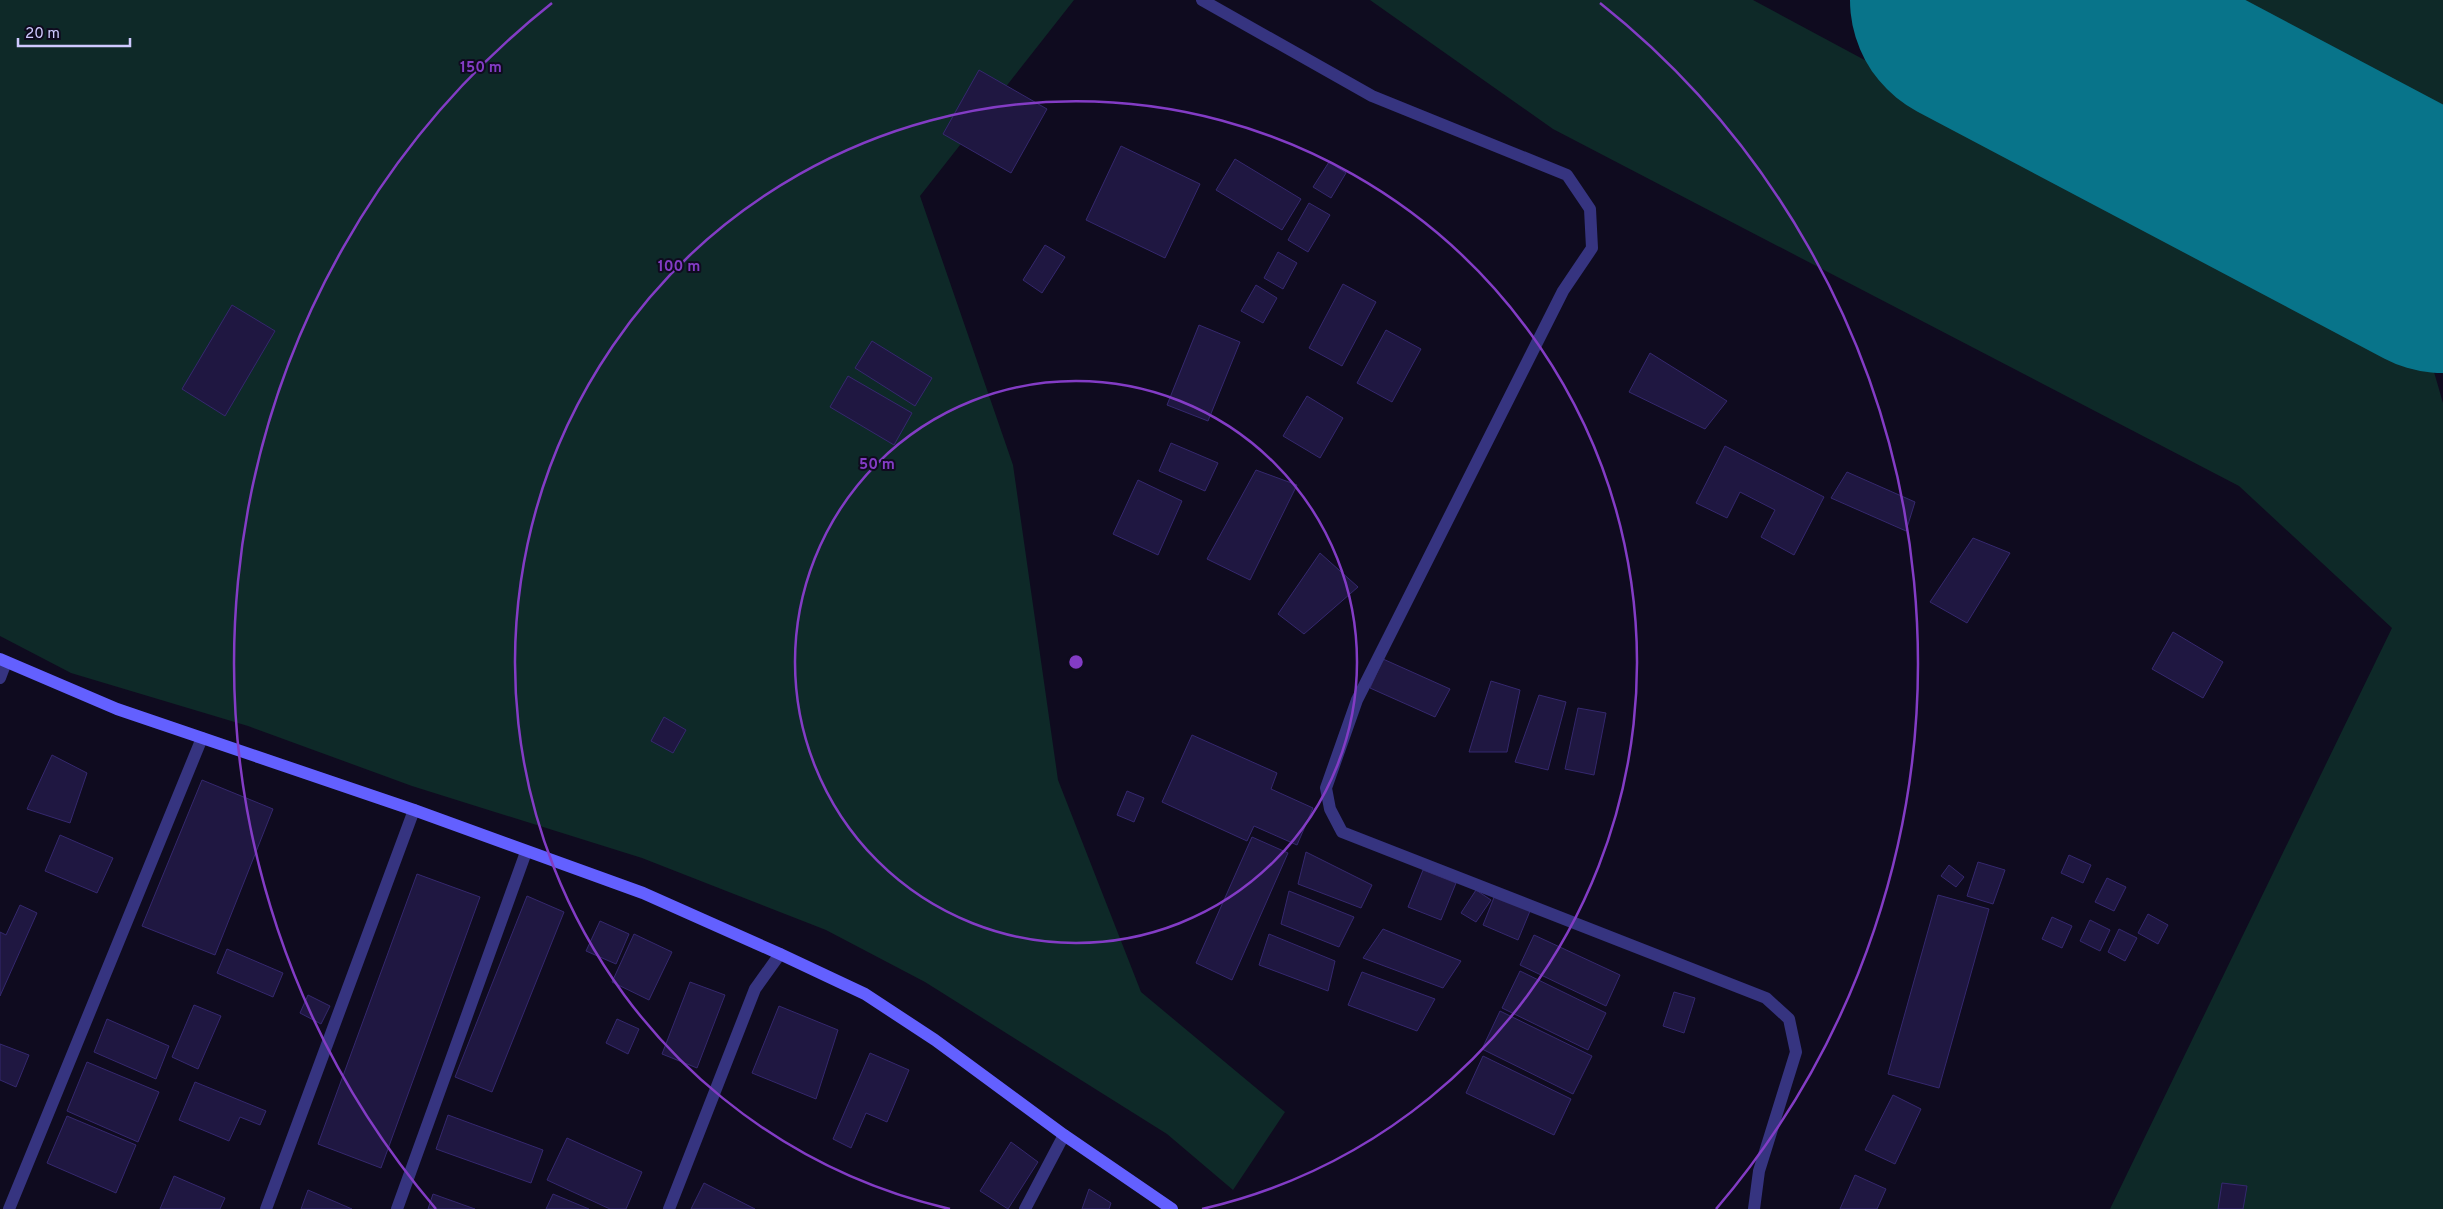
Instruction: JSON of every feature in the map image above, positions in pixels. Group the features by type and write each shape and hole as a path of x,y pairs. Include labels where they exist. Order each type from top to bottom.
{"street":[{"path":"1202,0 1372,96 1567,175 1590,209 1592,248 1563,291 1357,700 1326,788 1330,810 1342,832 1766,998 1789,1019 1796,1052 1759,1171 1754,1209"},
{"path":"0,678 3,661 117,709 414,810 643,894 780,954 865,994 936,1040 1064,1135 1172,1209"},
{"path":"9,1209 202,738"},
{"path":"266,1209 414,810"},
{"path":"397,1209 526,852"},
{"path":"669,1209 755,989 780,954"},
{"path":"1025,1209 1064,1135"}],"green space":[{"path":"0,0 1074,0 920,196 1013,465 1058,780 1141,992 1285,1112 1233,1190 1167,1134 925,982 826,930 642,858 412,786 248,726 71,673 0,636"},
{"path":"1370,0 1753,0 2432,365 2443,403 2443,1209 2110,1209 2392,628 2239,486 1553,129"},
{"path":"2170,0 2443,0 2443,144"}],"building":[{"path":"979,70 1047,109 1011,173 943,134"},
{"path":"1121,146 1200,184 1165,258 1086,220"},
{"path":"1235,159 1301,199 1282,230 1216,190"},
{"path":"1329,162 1346,173 1331,198 1313,187"},
{"path":"1309,203 1330,215 1308,252 1288,240"},
{"path":"1045,245 1065,257 1042,293 1023,280"},
{"path":"1278,252 1297,263 1283,289 1264,278"},
{"path":"1343,284 1376,302 1342,366 1309,348"},
{"path":"1256,285 1277,298 1263,323 1241,311"},
{"path":"232,305 275,331 225,416 182,389"},
{"path":"1199,325 1240,342 1208,421 1167,405"},
{"path":"1386,330 1421,349 1392,402 1357,383"},
{"path":"872,341 932,378 915,406 855,368"},
{"path":"1650,353 1727,401 1705,429 1629,392"},
{"path":"848,376 912,413 894,445 830,407"},
{"path":"1307,396 1343,418 1320,458 1283,436"},
{"path":"1171,443 1218,463 1205,491 1159,471"},
{"path":"1725,446 1824,497 1794,555 1761,537 1775,510 1740,492 1727,518 1696,503"},
{"path":"1256,470 1297,485 1250,580 1207,559"},
{"path":"1847,472 1915,502 1906,531 1831,498"},
{"path":"1138,480 1182,501 1158,555 1113,534"},
{"path":"1973,538 2010,553 1967,623 1930,602"},
{"path":"1320,553 1358,587 1304,634 1278,614"},
{"path":"2173,632 2223,662 2203,698 2152,669"},
{"path":"1383,659 1450,689 1435,717 1370,688"},
{"path":"1491,681 1520,690 1507,752 1469,752"},
{"path":"1539,695 1566,702 1548,770 1515,762"},
{"path":"1578,708 1606,713 1594,775 1565,769"},
{"path":"664,717 686,730 673,753 651,741"},
{"path":"1192,735 1277,773 1271,789 1313,808 1297,845 1254,826 1247,841 1162,802"},
{"path":"52,755 87,773 70,823 27,809"},
{"path":"202,780 273,809 215,955 142,926"},
{"path":"1127,791 1144,798 1134,822 1117,815"},
{"path":"60,835 113,858 97,893 45,871"},
{"path":"1252,837 1288,853 1232,980 1196,963"},
{"path":"1306,852 1372,885 1361,908 1298,884"},
{"path":"2069,855 2091,865 2083,883 2061,873"},
{"path":"1978,862 2005,870 1993,904 1967,896"},
{"path":"1949,865 1964,877 1956,887 1941,876"},
{"path":"1423,870 1456,883 1441,920 1408,907"},
{"path":"417,874 480,897 381,1168 318,1144"},
{"path":"2107,878 2126,887 2114,911 2095,902"},
{"path":"1476,890 1491,900 1476,922 1461,913"},
{"path":"1289,891 1354,917 1339,947 1281,924"},
{"path":"1495,895 1530,911 1518,940 1483,925"},
{"path":"1938,895 1989,909 1939,1088 1888,1074"},
{"path":"527,896 564,912 492,1092 455,1077"},
{"path":"20,905 37,913 0,996 0,932 6,935"},
{"path":"2148,914 2168,925 2158,944 2138,933"},
{"path":"2052,917 2072,926 2062,948 2042,939"},
{"path":"2090,920 2110,930 2100,951 2080,941"},
{"path":"600,921 629,934 616,964 586,951"},
{"path":"1383,929 1461,961 1443,988 1363,958"},
{"path":"2119,929 2137,938 2125,961 2108,952"},
{"path":"634,934 672,952 649,1000 612,982"},
{"path":"1269,934 1335,961 1328,991 1259,965"},
{"path":"1534,935 1620,975 1606,1006 1520,965"},
{"path":"227,949 283,973 273,997 217,973"},
{"path":"1520,971 1606,1013 1588,1050 1502,1008"},
{"path":"1362,972 1435,999 1417,1031 1348,1005"},
{"path":"690,982 725,995 697,1068 662,1054"},
{"path":"1674,992 1695,998 1684,1033 1663,1026"},
{"path":"308,995 330,1006 321,1024 300,1013"},
{"path":"194,1005 221,1016 198,1069 172,1057"},
{"path":"779,1006 838,1030 816,1099 752,1073"},
{"path":"1500,1011 1592,1056 1573,1094 1482,1049"},
{"path":"107,1019 169,1046 156,1079 94,1052"},
{"path":"617,1019 639,1029 628,1054 606,1043"},
{"path":"0,1044 29,1055 16,1087 0,1080"},
{"path":"870,1053 909,1070 887,1122 866,1113 851,1148 833,1139"},
{"path":"1483,1056 1571,1099 1554,1135 1466,1093"},
{"path":"87,1062 159,1092 138,1142 67,1111"},
{"path":"195,1082 266,1111 260,1125 240,1117 229,1141 179,1120"},
{"path":"1893,1095 1921,1109 1895,1164 1865,1150"},
{"path":"448,1115 543,1150 531,1183 436,1149"},
{"path":"67,1116 136,1145 116,1193 47,1163"},
{"path":"567,1138 642,1172 626,1209 610,1209 547,1180"},
{"path":"1011,1142 1038,1162 1008,1209 980,1191"},
{"path":"1855,1175 1886,1189 1877,1209 1840,1209"},
{"path":"174,1176 225,1198 220,1209 160,1209"},
{"path":"704,1183 755,1209 691,1209"},
{"path":"2222,1183 2247,1186 2243,1209 2218,1209"},
{"path":"1089,1189 1111,1203 1109,1209 1082,1209"},
{"path":"308,1190 352,1209 301,1209"},
{"path":"433,1194 475,1209 428,1209"},
{"path":"553,1194 589,1209 546,1209"}],"taxiway":[{"path":"2411,230 2443,266"}],"runway":[{"path":"1976,0 2443,247"}]}
